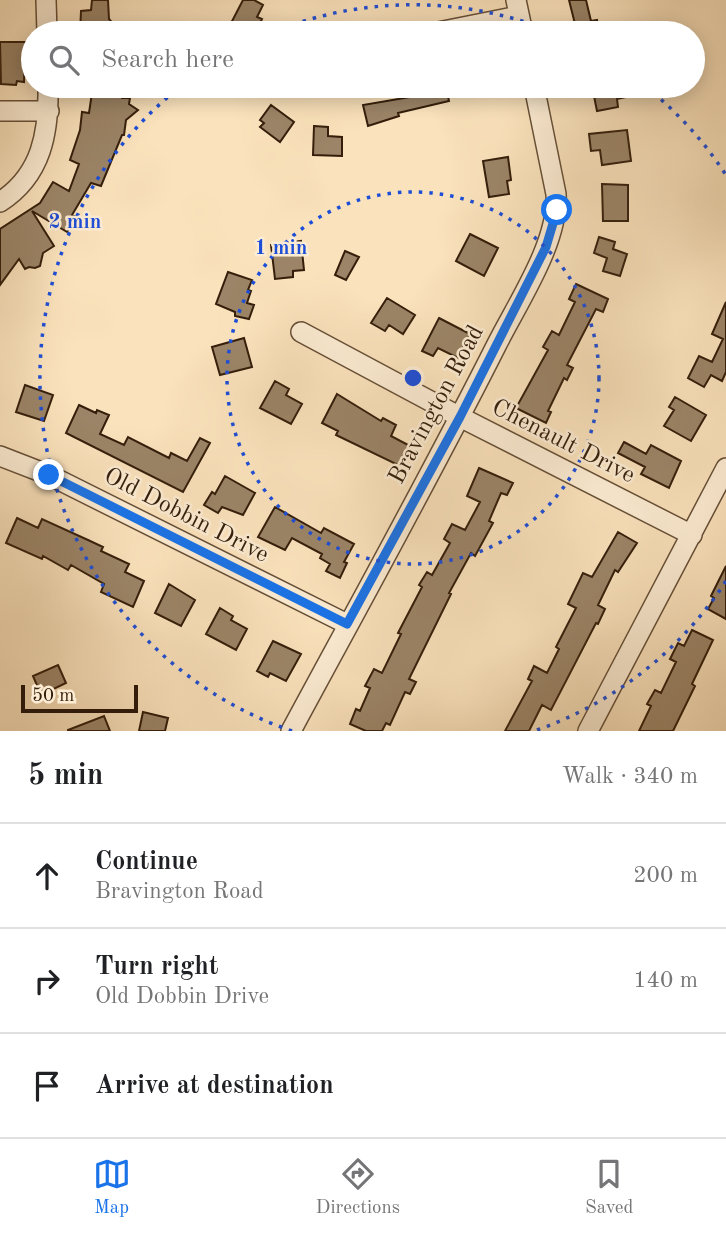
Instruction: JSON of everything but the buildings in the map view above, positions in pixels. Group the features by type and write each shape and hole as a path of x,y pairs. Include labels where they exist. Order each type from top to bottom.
{"street":[{"path":"47,0 47,21"},
{"path":"494,21 519,16"},
{"path":"0,202 23,183 37,161 46,139 48,98"},
{"name":"Bravington Road","path":"291,731 460,417 554,227 557,210 554,177 537,98"},
{"path":"0,111 49,111"},
{"name":"Chenault Drive","path":"301,332 460,417 692,535"},
{"name":"Old Dobbin Drive","path":"0,456 49,475 347,624"},
{"path":"588,731 726,468"}],"route":[{"path":"49,475 347,624 460,417 546,247 557,210"}]}
